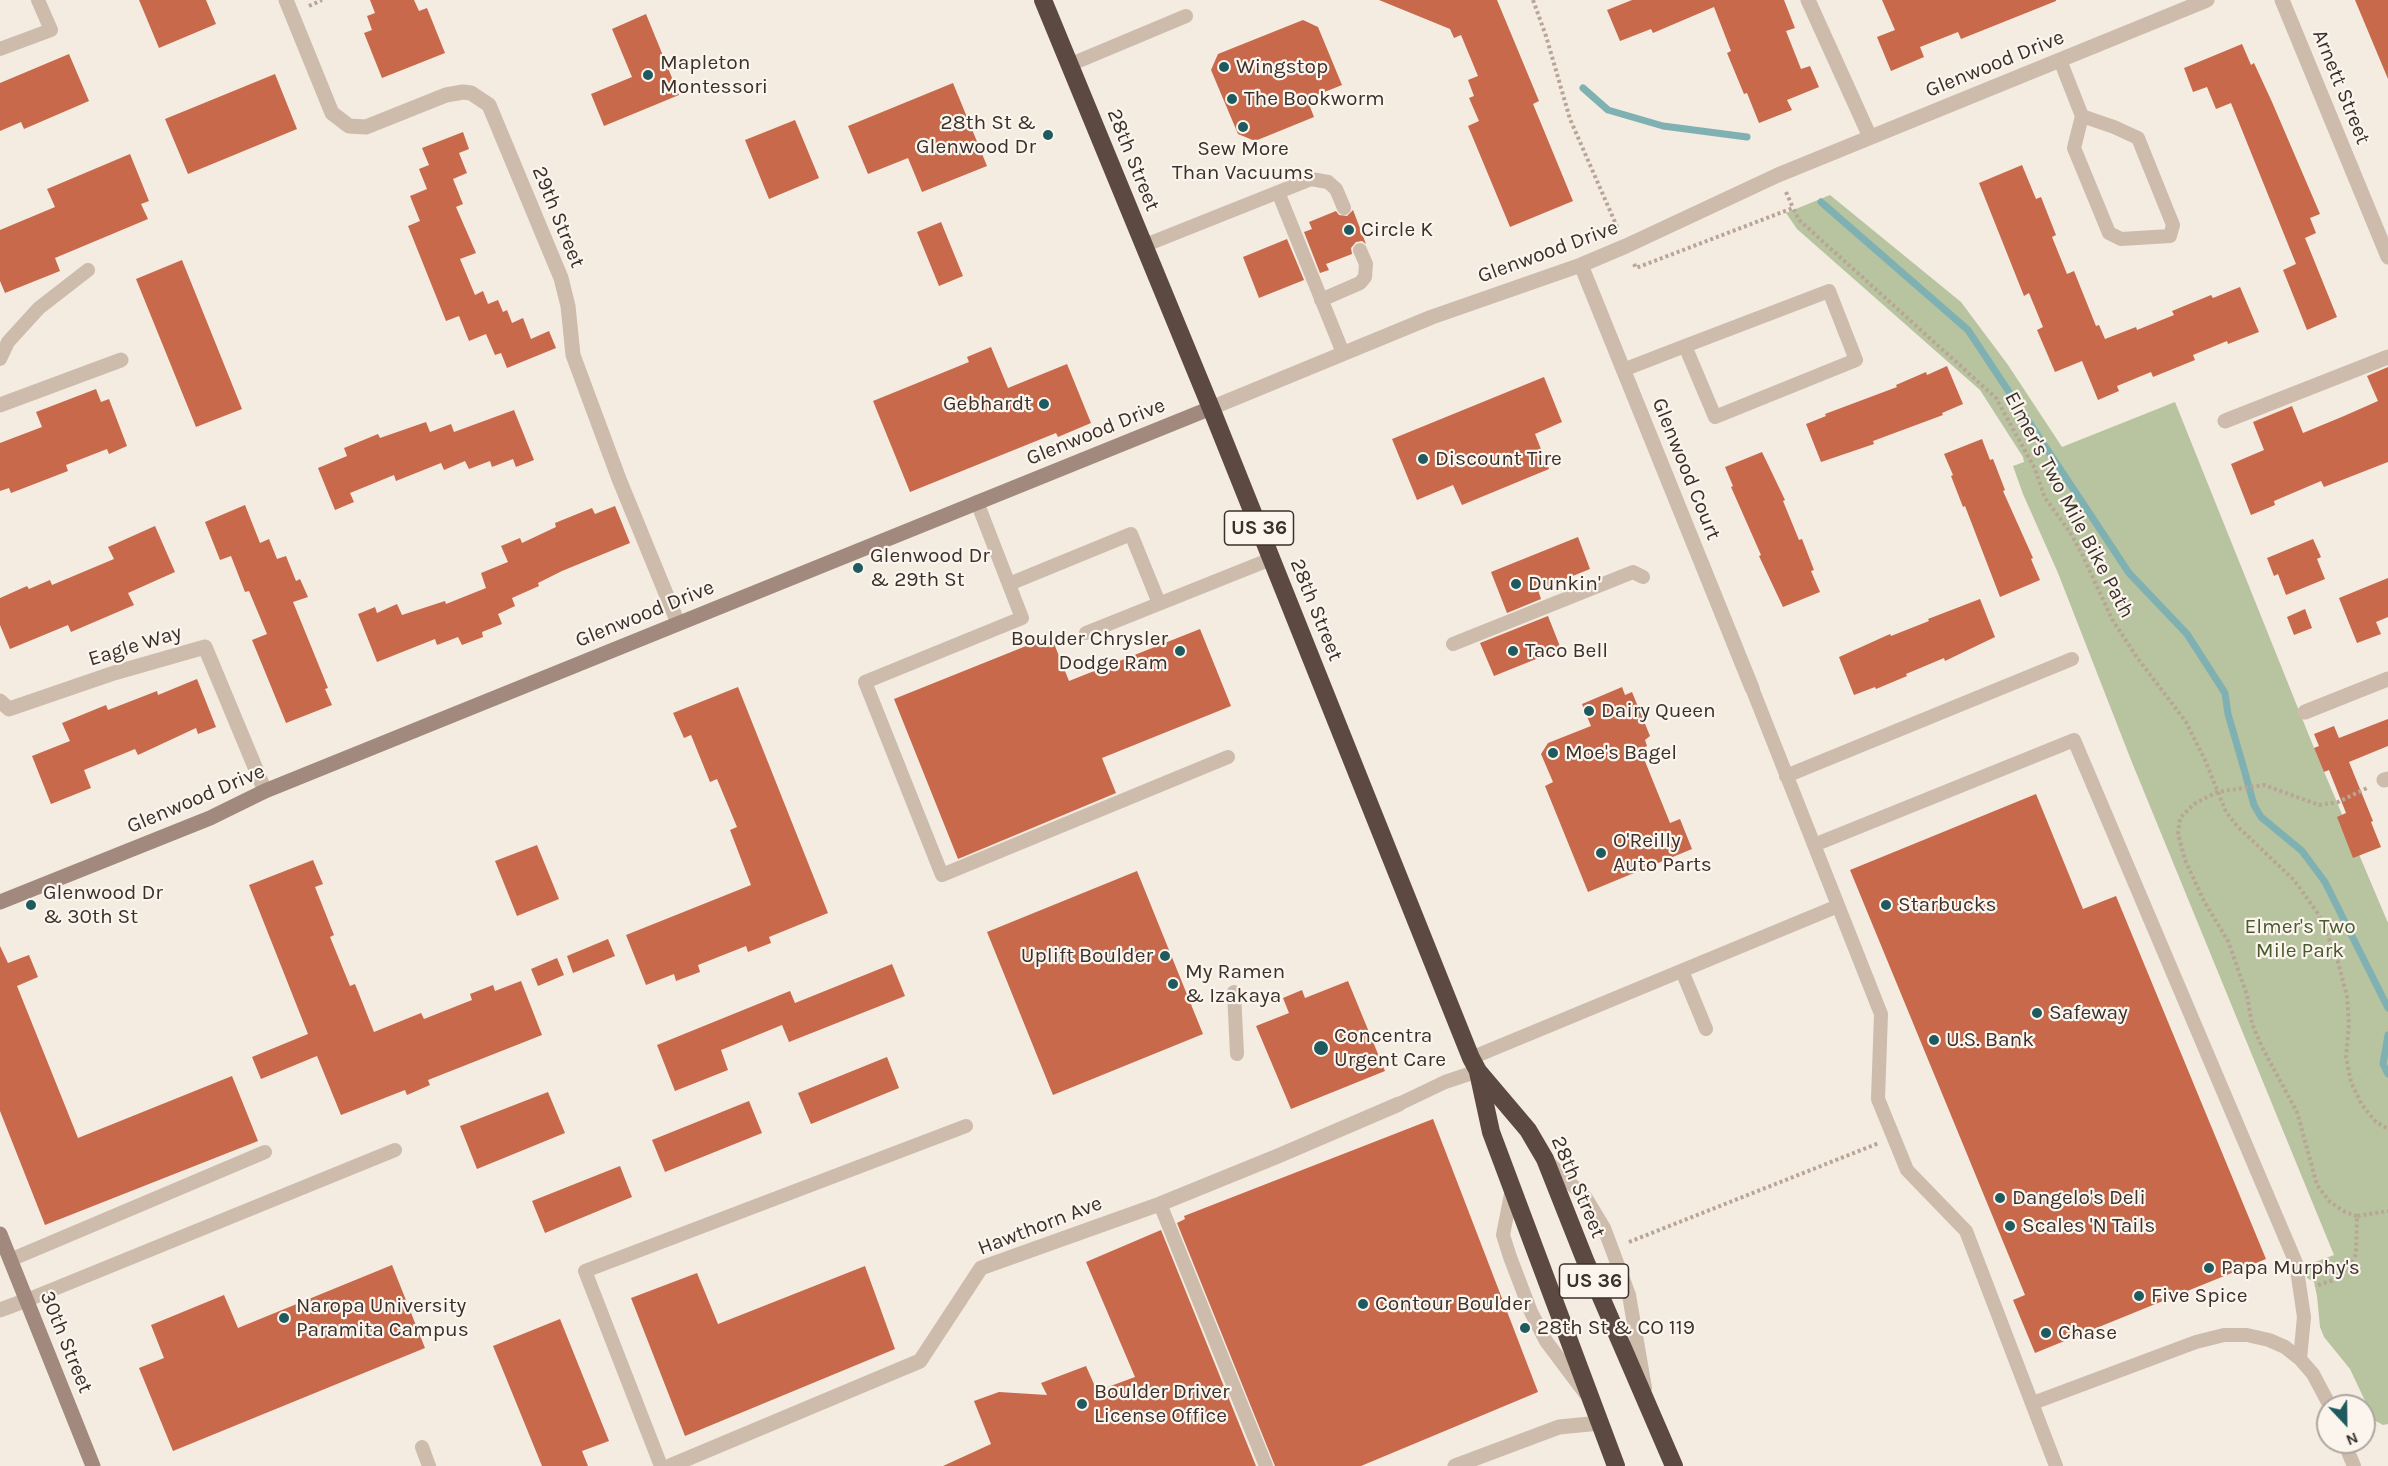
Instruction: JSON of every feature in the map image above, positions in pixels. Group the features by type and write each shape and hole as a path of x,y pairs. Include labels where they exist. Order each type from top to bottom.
{"highway":[{"name":"28th Street","path":"1043,0 1211,408 1474,1064 1491,1132 1616,1466"},
{"name":"28th Street","path":"1474,1064 1528,1130 1545,1159 1585,1260 1674,1466"}],"street":[{"name":"29th Street","path":"286,0 332,113 349,126 366,128 446,95 463,92 471,93 489,105 561,278 568,306 573,355 619,479 678,623"},
{"path":"1808,0 1870,137"},
{"name":"Glenwood Drive","path":"0,902 210,818 265,791 1432,317 1581,265 1778,175 2207,0"},
{"name":"Arnett Street","path":"2282,0 2388,258"},
{"name":"Glenwood Court","path":"1581,265 1752,688"},
{"path":"2225,421 2388,357"},
{"path":"0,405 121,360"},
{"name":"Eagle Way","path":"0,701 9,709 132,668 205,647 265,791"},
{"path":"2305,712 2388,679"},
{"name":"Hawthorn Ave","path":"670,1466 920,1361 981,1268 1160,1204 1399,1104"},
{"name":"30th Street","path":"0,1234 5,1263 27,1300 93,1466"},
{"path":"0,1310 27,1300"},
{"path":"1455,1466 1559,1427 1600,1423"}],"lane":[{"path":"0,49 51,30 38,0"},
{"path":"1070,64 1186,16"},
{"path":"2060,60 2082,116 2074,148 2109,233 2121,239 2170,236 2173,225 2138,138 2082,116"},
{"path":"1143,246 1311,179 1328,182 1336,189 1344,208"},
{"path":"1278,192 1343,353"},
{"path":"1321,300 1360,283 1365,277 1366,264 1360,250"},
{"path":"0,359 8,342 39,308 88,270"},
{"path":"1623,370 1685,346 1829,291 1856,360 1715,417 1685,346"},
{"path":"978,502 1022,618 865,682 942,875 1228,756"},
{"path":"1009,584 1131,534 1159,603"},
{"path":"1086,633 1271,559"},
{"path":"1453,644 1633,572 1643,577"},
{"path":"1786,776 2072,659"},
{"path":"1752,688 1881,1014 1878,1099 1907,1170 1966,1231 2056,1466"},
{"path":"1814,845 2074,740 2296,1263 2304,1317 2300,1359"},
{"path":"1399,1104 1445,1082 1474,1064 1682,971 1838,906"},
{"path":"1682,971 1706,1029"},
{"path":"1234,992 1237,1054"},
{"path":"661,1466 585,1271 966,1126"},
{"path":"27,1300 395,1150"},
{"path":"5,1263 265,1152"},
{"path":"1545,1159 1586,1198 1604,1228 1633,1310 1647,1402"},
{"path":"1512,1190 1503,1236 1521,1286 1531,1312 1553,1353 1593,1404"},
{"path":"1160,1204 1266,1466"},
{"path":"2032,1403 2196,1342 2224,1335 2247,1335 2269,1340 2285,1347 2313,1374 2324,1394"},
{"path":"422,1447 429,1466"}],"path":[{"name":"Elmer's Two Mile Bike Path","path":"1533,0 1570,119 1636,267 1793,208 1800,220 1996,398 2035,469 2045,498 2070,532 2083,556 2112,619 2136,656 2186,722 2205,760 2226,812 2238,827 2294,880 2319,915 2336,955 2347,996 2349,1024 2346,1058 2351,1082 2362,1106 2376,1122 2388,1129"},
{"path":"2386,779 2338,802 2319,805 2258,785 2217,792 2194,804 2180,818 2178,834 2185,860 2204,901 2228,941 2239,970 2253,1024 2263,1049 2297,1112 2317,1185 2330,1202 2345,1212 2357,1216 2388,1211"},
{"path":"1629,1242 1893,1137"},
{"path":"2300,1289 2334,1280 2351,1265 2356,1254 2357,1216"}],"green space":[{"name":"Elmer's Two Mile Park","path":"1830,195 1961,302 2008,365 2062,447 2175,402 2314,748 2388,923 2388,1424 2383,1425 2376,1421 2376,1394 2362,1394 2350,1369 2324,1337 2320,1327 2317,1296 2314,1282 2307,1278 2307,1265 2334,1255 2131,760 2058,573 2023,494 2013,466 2024,462 2023,457 1980,390 1797,229 1786,213"}],"building":[{"path":"139,0 206,0 216,24 159,48"},
{"path":"370,0 414,0 419,11 427,8 445,53 382,78 364,33 372,30 367,16 375,13"},
{"path":"1379,0 1497,0 1539,101 1533,104 1573,201 1510,227 1468,126 1479,121 1469,98 1474,96 1468,80 1478,76 1461,35 1454,38 1450,29"},
{"path":"1632,0 1784,0 1795,28 1786,31 1801,69 1810,66 1819,87 1787,100 1792,110 1759,123 1727,53 1731,51 1714,7 1653,33 1651,29 1620,41 1607,10"},
{"path":"1882,0 2056,1 1961,39 1958,32 1920,47 1924,57 1891,71 1877,37 1895,30"},
{"path":"2355,0 2388,0 2388,79"},
{"name":"Mapleton Montessori","path":"646,14 679,95 604,126 591,94 632,77 612,29"},
{"path":"1303,20 1318,27 1342,85 1307,99 1314,117 1255,141 1238,134 1211,70 1218,54"},
{"path":"2242,44 2251,65 2254,63 2272,102 2320,214 2310,218 2316,233 2305,238 2337,317 2307,330 2283,270 2296,264 2231,103 2216,109 2207,87 2193,92 2184,68"},
{"path":"69,54 89,101 24,129 21,122 0,131 0,83"},
{"path":"275,74 297,129 188,174 165,119"},
{"path":"953,83 987,166 922,192 908,158 868,174 848,126"},
{"path":"795,120 819,178 769,199 745,140"},
{"path":"463,132 469,149 459,153 467,173 453,179 463,204 456,207 476,253 460,259 475,295 483,291 488,304 498,300 503,312 507,310 512,323 523,318 531,339 549,331 556,348 507,368 501,353 495,355 486,334 469,341 459,316 446,321 408,226 420,221 410,196 427,189 419,169 429,165 422,148"},
{"path":"130,154 149,201 141,204 148,219 55,258 60,271 5,293 0,281 0,230 55,207 47,189"},
{"path":"2022,165 2036,199 2041,197 2056,235 2052,237 2067,274 2074,271 2096,326 2099,325 2105,339 2136,327 2137,330 2174,315 2172,311 2211,295 2213,298 2240,287 2259,332 2228,344 2227,341 2193,355 2195,360 2153,377 2151,372 2117,386 2119,391 2098,400 2082,361 2055,372 2037,330 2043,327 2029,293 2024,296 1979,183"},
{"path":"1353,210 1366,244 1362,241 1356,242 1351,248 1352,254 1326,264 1329,270 1320,273 1304,232 1312,229 1309,222 1336,211 1339,215 1347,216"},
{"path":"941,222 963,276 939,286 917,232"},
{"path":"1287,239 1304,280 1259,298 1243,257"},
{"path":"182,260 242,409 196,427 136,279"},
{"path":"991,347 1008,388 1067,364 1091,423 1058,437 1056,433 910,492 873,401 969,362 967,357"},
{"path":"1947,366 1963,404 1942,413 1943,415 1873,441 1874,444 1821,462 1806,424 1826,416 1825,414 1897,387 1896,385 1926,372 1927,375"},
{"path":"2388,367 2388,462 2324,487 2321,481 2274,501 2275,505 2251,515 2231,464 2264,450 2253,422 2292,406 2303,433 2378,401 2367,376"},
{"path":"1544,377 1562,422 1535,434 1549,469 1462,505 1453,485 1417,500 1392,439"},
{"path":"96,389 101,402 109,399 127,446 109,454 107,449 66,465 68,471 11,493 9,488 0,491 0,443 42,427 36,412"},
{"path":"514,410 534,460 516,467 513,459 492,467 490,461 469,469 465,461 444,470 441,463 396,481 394,475 350,493 354,502 335,510 318,468 347,456 344,448 378,434 380,438 426,422 430,432 451,424 454,432"},
{"path":"1982,439 1990,460 1993,459 2005,490 2003,491 2033,558 2031,559 2040,580 2000,597 1944,454"},
{"path":"1762,452 1785,500 1783,501 1799,540 1802,539 1820,592 1783,607 1759,556 1761,555 1731,487 1733,486 1725,467"},
{"path":"245,505 260,543 269,539 277,559 286,556 296,581 300,579 308,597 293,602 328,688 325,689 332,705 286,723 252,640 267,634 249,591 245,592 231,556 220,560 205,522"},
{"path":"615,506 630,543 562,571 538,583 539,586 512,598 515,606 498,614 502,624 482,632 483,637 462,645 458,637 437,645 435,639 377,662 358,614 375,607 377,613 397,604 402,615 445,601 446,604 486,588 481,573 508,562 501,546 520,538 522,543 556,527 555,523 592,508 595,514"},
{"path":"155,526 175,572 128,593 134,605 71,632 68,625 10,649 0,625 0,598 27,586 29,589 50,580 52,585 114,559 108,547"},
{"path":"1578,537 1590,569 1538,590 1541,599 1507,613 1491,572"},
{"path":"2313,539 2321,557 2317,559 2325,579 2286,595 2278,574 2274,576 2267,558"},
{"path":"2388,578 2388,617 2376,622 2381,634 2357,643 2339,598"},
{"path":"1980,599 1995,637 1945,661 1944,658 1876,689 1875,687 1854,695 1839,657 1890,634 1891,636"},
{"path":"2305,609 2312,628 2294,635 2287,617"},
{"path":"1548,616 1561,649 1494,676 1480,643"},
{"path":"1200,629 1231,706 1102,758 1116,793 958,859 894,699 1051,636 1069,681"},
{"path":"197,679 216,727 198,734 196,728 138,755 135,749 84,770 91,788 51,804 32,756 70,741 62,723 106,705 108,710 157,691 158,695"},
{"path":"738,687 828,913 769,937 771,943 748,952 746,946 698,965 700,972 676,981 674,974 646,985 626,935 751,885 730,830 737,827 717,779 710,782 691,735 684,738 673,713"},
{"path":"1622,687 1625,695 1632,692 1650,736 1645,740 1647,746 1640,749 1670,823 1680,819 1692,849 1588,892 1545,786 1553,782 1541,754 1548,743 1591,726 1582,704"},
{"path":"2388,719 2388,746 2349,762 2381,847 2353,858 2337,817 2346,813 2329,770 2324,772 2314,748 2319,746 2314,734 2334,726 2339,738"},
{"path":"2036,794 2083,909 2116,896 2266,1259 2035,1353 2013,1300 2025,1295 1850,870"},
{"path":"537,845 559,899 517,916 495,861"},
{"path":"313,860 323,884 315,887 334,935 330,937 350,986 355,984 374,1032 421,1013 424,1019 472,1000 470,994 493,985 495,991 521,981 542,1035 428,1080 430,1085 407,1095 405,1090 341,1115 317,1056 261,1079 252,1057 308,1034 249,885"},
{"path":"1137,871 1203,1034 1053,1095 987,932"},
{"path":"608,939 615,956 573,973 567,956"},
{"path":"0,946 8,963 29,955 38,977 17,986 78,1138 232,1076 258,1141 45,1225 0,1111"},
{"path":"557,958 564,975 538,986 531,969"},
{"path":"892,964 905,996 789,1042 782,1025 721,1050 728,1070 675,1091 657,1045 790,991 795,1003"},
{"name":"Concentra Urgent Care","path":"1348,981 1385,1071 1291,1109 1256,1026 1289,1013 1283,998 1302,990 1305,998"},
{"path":"887,1057 899,1088 811,1124 798,1093"},
{"path":"548,1092 565,1133 477,1169 460,1126"},
{"path":"749,1101 762,1133 665,1172 652,1140"},
{"name":"Contour Boulder","path":"1433,1119 1538,1392 1361,1466 1275,1466 1177,1223 1185,1219 1184,1216"},
{"path":"620,1166 632,1197 545,1233 532,1201"},
{"path":"1161,1230 1256,1466 943,1466 991,1444 974,1401 999,1392 1047,1395 1041,1383 1086,1366 1097,1391 1135,1377 1086,1262"},
{"path":"392,1265 425,1348 173,1451 139,1368 164,1358 151,1325 224,1295 238,1328"},
{"path":"865,1266 895,1349 685,1436 631,1298 697,1273 718,1324"},
{"path":"560,1319 609,1441 582,1451 588,1466 542,1466 493,1346"}],"waterway":[{"path":"1583,88 1608,110 1663,126 1747,137"},
{"path":"1821,202 1968,330 2129,573 2187,634 2225,693 2228,714 2254,805 2261,817 2302,851 2325,882 2388,1008"},
{"path":"2388,1035 2383,1064 2388,1074"}],"place":[{"name":"Wingstop","path":"1224,67"},
{"name":"Mapleton Montessori","path":"648,75"},
{"name":"The Bookworm","path":"1232,99"},
{"name":"Sew More Than Vacuums","path":"1243,127"},
{"name":"28th St & Glenwood Dr","path":"1048,135"},
{"name":"Circle K","path":"1349,230"},
{"name":"Gebhardt","path":"1044,404"},
{"name":"Discount Tire","path":"1423,459"},
{"name":"Glenwood Dr & 29th St","path":"858,568"},
{"name":"Dunkin'","path":"1516,584"},
{"name":"Boulder Chrysler Dodge Ram","path":"1180,651"},
{"name":"Taco Bell","path":"1513,651"},
{"name":"Dairy Queen","path":"1589,711"},
{"name":"Moe's Bagel","path":"1553,753"},
{"name":"O'Reilly Auto Parts","path":"1601,853"},
{"name":"Glenwood Dr & 30th St","path":"31,905"},
{"name":"Starbucks","path":"1886,905"},
{"name":"Uplift Boulder","path":"1165,956"},
{"name":"My Ramen & Izakaya","path":"1173,984"},
{"name":"Safeway","path":"2037,1013"},
{"name":"U.S. Bank","path":"1934,1040"},
{"name":"Concentra Urgent Care","path":"1321,1048"},
{"name":"Dangelo's Deli","path":"2000,1198"},
{"name":"Scales 'N Tails","path":"2010,1226"},
{"name":"Papa Murphy's","path":"2209,1268"},
{"name":"Five Spice","path":"2139,1296"},
{"name":"Contour Boulder","path":"1363,1304"},
{"name":"Naropa University Paramita Campus","path":"284,1318"},
{"name":"28th St & CO 119","path":"1525,1328"},
{"name":"Chase","path":"2046,1333"},
{"name":"Boulder Driver License Office","path":"1082,1404"}]}
